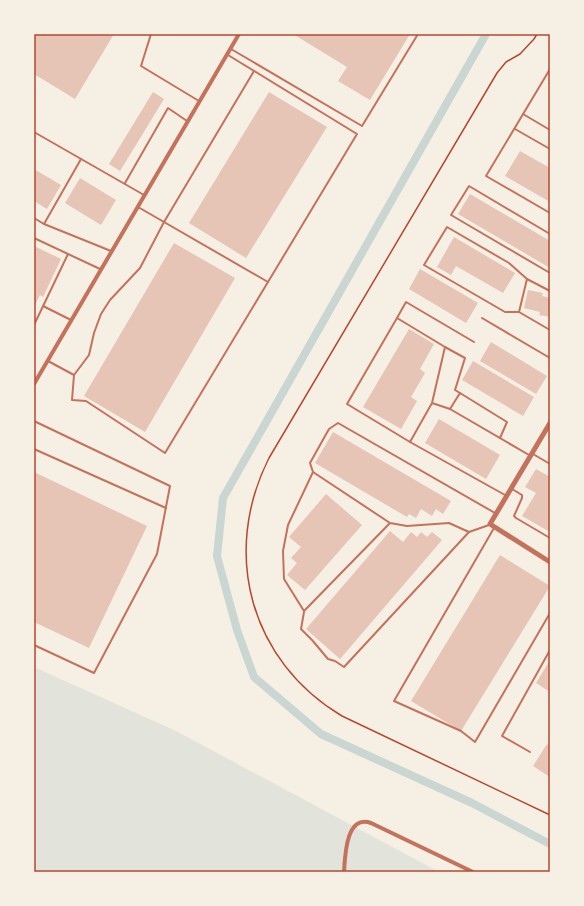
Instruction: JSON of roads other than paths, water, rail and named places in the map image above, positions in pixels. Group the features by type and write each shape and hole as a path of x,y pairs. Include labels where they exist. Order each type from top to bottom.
{"street":[{"path":"34,384 239,34"},
{"path":"550,423 496,514 493,525 550,562"},
{"path":"344,872 348,841 356,825 362,821 371,823 473,872"}],"lane":[{"path":"151,34 141,66 200,102"},
{"path":"231,49 362,126 418,34"},
{"path":"228,54 254,70 357,134 165,453 86,402 72,400 74,375 89,355 94,333 101,314 110,300 140,268 164,222 254,70"},
{"path":"550,69 486,176 550,213"},
{"path":"124,183 168,108 188,121"},
{"path":"523,114 550,130"},
{"path":"514,128 550,149"},
{"path":"34,132 145,195"},
{"path":"44,224 81,159"},
{"path":"550,234 469,186 451,215 550,273"},
{"path":"138,207 268,282"},
{"path":"34,218 44,224 112,251"},
{"path":"550,291 527,279 509,263 447,227 424,265 505,312 520,312 550,330"},
{"path":"34,238 101,270"},
{"path":"34,325 68,254"},
{"path":"520,312 527,279"},
{"path":"474,342 406,302 347,404 410,442 507,496"},
{"path":"43,306 72,320"},
{"path":"397,318 465,358 455,390 507,422 500,438"},
{"path":"482,318 550,358"},
{"path":"410,442 432,403 445,347"},
{"path":"48,361 74,375"},
{"path":"450,409 460,393"},
{"path":"432,403 450,409 500,438 550,464"},
{"path":"34,421 170,486 157,554 94,674 34,645"},
{"path":"469,532 449,523 407,526 390,523 313,472 310,463 329,429 338,423 496,514"},
{"path":"34,449 166,508"},
{"path":"304,611 284,579 283,551 288,526 313,472"},
{"path":"512,488 522,495 514,516 550,538"},
{"path":"390,523 304,611 301,629 328,659 335,661 344,667 469,532 493,525"},
{"path":"493,525 394,700 461,731 475,742 550,613"},
{"path":"530,752 502,736 550,650"}],"waterway":[{"path":"486,34 223,498 217,556 237,630 254,677 321,734 472,803 550,844"}]}
